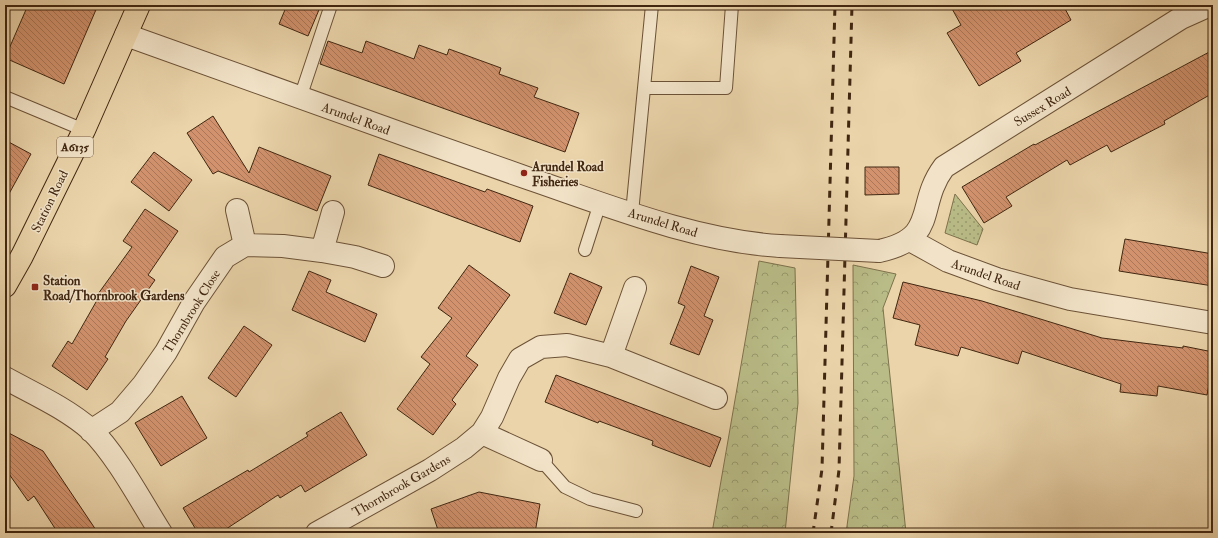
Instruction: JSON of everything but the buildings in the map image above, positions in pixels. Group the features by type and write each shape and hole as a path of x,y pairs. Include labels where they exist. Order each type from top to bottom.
{"main road":[{"name":"Station Road","path":"5,286 22,256 84,130 139,5"}],"street":[{"name":"Sussex Road","path":"910,240 923,224 935,179 944,167 1182,18 1210,5"},
{"name":"Arundel Road","path":"126,35 300,98 600,203 717,239 754,245 879,251 897,247 910,240 948,261 997,279 1070,299 1213,324"},
{"path":"237,210 245,245 282,246 322,251 355,257 383,266"},
{"path":"322,251 333,212"},
{"name":"Thornbrook Close","path":"91,431 120,412 143,385 166,352 194,302 225,257 245,245"},
{"path":"611,356 635,288"},
{"name":"Thornbrook Gardens","path":"317,533 430,470 464,448 482,433 492,417 509,378 520,359 541,347 567,345 611,356 716,398"},
{"path":"5,378 70,414 91,431 114,459 161,533"},
{"path":"482,433 541,460"}],"lane":[{"path":"300,98 331,5"},
{"path":"632,213 652,5"},
{"path":"644,88 726,88 732,5"},
{"path":"5,97 84,130"},
{"path":"585,250 600,203"},
{"path":"541,460 565,487 590,499 636,511"}],"green space":[{"path":"955,194 983,229 977,245 945,233"},
{"path":"759,261 795,268 798,403 785,533 712,533"},
{"path":"853,265 896,274 883,308 906,533 846,533 854,476"}],"railway":[{"path":"813,533 822,469 835,5"},
{"path":"831,533 839,470 852,5"}],"place":[{"name":"Arundel Road Fisheries","path":"524,173"},
{"name":"Station Road/Thornbrook Gardens","path":"35,287"}]}
